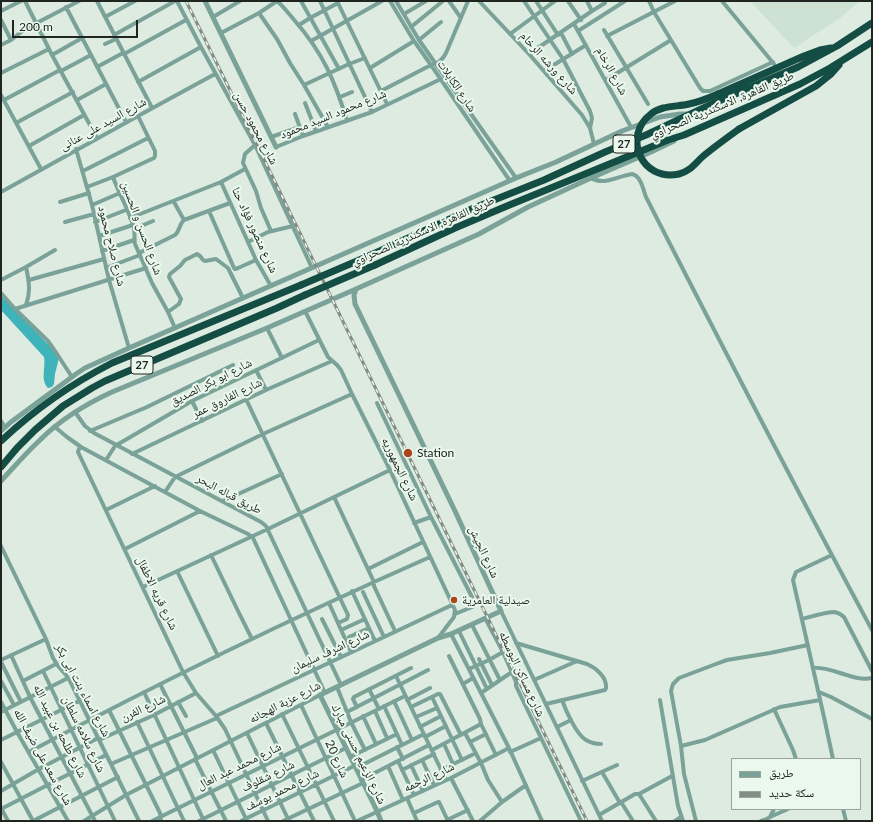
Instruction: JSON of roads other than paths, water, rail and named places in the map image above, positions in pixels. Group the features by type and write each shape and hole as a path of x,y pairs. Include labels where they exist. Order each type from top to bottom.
{"highway":[{"name":"طريق القاهرة, الاسكندرية الصحراوي","path":"1,441 54,397 112,363 371,255 474,208 544,180 798,67 837,46 872,23"},
{"name":"طريق القاهرة, الاسكندرية الصحراوي","path":"1,467 43,423 71,400 105,381 277,308 485,215 613,162 684,135 800,84 872,42"},
{"path":"837,46 812,52 775,65 706,99 661,109 654,112 648,116 641,126 637,137 638,149 642,161 658,173 670,175 682,173 692,168 706,154 739,129 816,86 831,74 844,59"}],"street":[{"path":"1,11 21,1"},
{"path":"25,1 52,55 97,138"},
{"path":"1,45 36,23 79,1"},
{"path":"97,1 152,108"},
{"path":"105,17 134,1"},
{"path":"105,44 176,1"},
{"name":"شارع محمود حسن","path":"176,1 255,145 312,268"},
{"name":"شارع محمود حسن","path":"206,1 276,147"},
{"path":"213,17 240,1"},
{"path":"221,33 259,13 277,1 299,25 319,52 340,97 347,121"},
{"path":"281,5 286,1"},
{"path":"301,1 339,69"},
{"path":"320,1 372,112"},
{"path":"311,40 382,1"},
{"name":"شارع الكابلات","path":"390,1 414,41 434,65 516,178"},
{"name":"شارع الكابلات","path":"396,1 441,79 510,181"},
{"path":"404,14 426,1"},
{"path":"411,28 443,1"},
{"path":"449,1 461,18"},
{"path":"381,91 434,65 444,56 468,1"},
{"name":"شارع ورشه الرخام","path":"479,1 530,54 582,114 590,128 594,144"},
{"path":"524,1 563,59 590,110 592,118 590,128"},
{"path":"536,1 572,54"},
{"path":"510,34 555,1"},
{"path":"568,1 581,20"},
{"path":"587,1 592,11"},
{"path":"578,31 625,1"},
{"path":"649,1 654,12 700,88 705,92 775,65 722,1"},
{"path":"607,36 675,1"},
{"path":"299,25 338,2 387,104"},
{"path":"530,54 605,3"},
{"path":"66,7 126,122"},
{"path":"259,13 277,39 328,127"},
{"path":"1,20 11,40"},
{"path":"97,67 186,20"},
{"path":"419,40 441,22"},
{"name":"شارع الرخام","path":"574,24 631,127"},
{"path":"604,30 648,104"},
{"path":"52,55 82,38"},
{"path":"606,80 671,40"},
{"path":"370,68 414,41"},
{"path":"544,71 586,45"},
{"path":"138,82 201,47"},
{"path":"1,73 49,49"},
{"path":"4,100 91,55"},
{"path":"304,85 365,58"},
{"name":"شارع السيد على عنانى","path":"1,192 76,149 216,74"},
{"name":"شارع محمود السيد محمود","path":"276,147 316,131 372,112 441,79"},
{"path":"77,100 106,84"},
{"path":"16,123 73,92"},
{"path":"340,97 352,92"},
{"path":"1,95 41,169"},
{"path":"305,103 316,131"},
{"path":"295,114 303,136"},
{"path":"1,422 3,429 85,368 128,348 516,178 556,162 631,127 665,116 691,114"},
{"path":"29,146 84,115"},
{"path":"87,187 154,158 155,154 138,116"},
{"path":"271,137 300,127"},
{"path":"1,481 40,440 75,412 93,401 267,328 479,234 528,208 651,152 684,135"},
{"path":"83,171 148,138"},
{"path":"255,145 245,154 243,163 272,231"},
{"path":"489,151 494,148"},
{"name":"شارع صلاح محمود","path":"76,149 92,204 102,252 128,348"},
{"path":"130,218 174,202 221,182 245,169"},
{"path":"591,178 602,182 630,174 637,176 646,197 721,344 872,630"},
{"name":"شارع الحسن و الحسين","path":"113,177 130,218 133,227 134,240 152,283 175,328"},
{"name":"شارع منصور فؤاد حنا","path":"221,182 256,260 270,286"},
{"path":"60,202 89,193"},
{"path":"92,204 120,193"},
{"path":"174,202 184,220"},
{"path":"106,268 140,254 175,235 184,220 230,202"},
{"path":"96,222 126,210"},
{"path":"209,210 234,268 237,269 256,260"},
{"path":"64,222 94,214"},
{"path":"99,236 153,221"},
{"path":"248,242 272,231 293,226"},
{"path":"102,252 134,240"},
{"path":"1,280 54,250"},
{"path":"168,312 179,304 181,299 170,277 171,272 180,266 185,260 197,254 205,261 216,259 228,268 243,298"},
{"path":"29,280 104,259"},
{"path":"26,267 29,280 29,293 26,305"},
{"path":"15,308 146,268"},
{"name":"شارع الجيش","path":"356,289 354,298 357,306 455,512 500,611 602,821"},
{"path":"1,293 48,341 72,377"},
{"name":"شارع الجمهوريه","path":"305,311 328,357 339,367 390,470 452,605 454,614"},
{"path":"267,328 282,358"},
{"name":"شارع ابو بكر الصديق","path":"115,446 192,401 319,340"},
{"name":"شارع الفاروق عمر","path":"132,454 246,399 332,361"},
{"path":"90,431 147,407 233,365"},
{"path":"256,370 266,390"},
{"path":"165,492 175,477 263,434 352,394"},
{"path":"246,399 348,616 347,619 338,623"},
{"path":"192,401 202,421"},
{"path":"377,403 431,517 474,601 472,607 454,614 454,617 438,638"},
{"name":"طريق قباله البحر","path":"75,412 90,431 115,446 223,501 261,522 268,529 331,662 347,712 365,750"},
{"path":"55,427 81,447 200,511 251,536 255,540 325,693"},
{"path":"106,460 115,446"},
{"name":"شارع قريه الاطفال","path":"81,447 78,452 183,672 196,693 225,729 268,821"},
{"path":"143,587 390,470"},
{"path":"223,501 282,474"},
{"path":"106,510 155,486"},
{"path":"334,497 368,568 374,582 374,586 395,631"},
{"path":"125,549 200,511"},
{"path":"414,523 431,517"},
{"path":"368,568 423,542"},
{"name":"شارع اسماء بنت ابى بكر","path":"1,546 2,554 46,639 51,655 56,664 68,678 139,821"},
{"path":"211,555 252,639"},
{"path":"832,555 796,572 793,580 833,758"},
{"path":"29,752 183,672 352,591 430,557"},
{"path":"177,571 218,656"},
{"path":"352,591 375,641"},
{"path":"363,592 384,637"},
{"path":"329,603 351,652"},
{"name":"شارع اشرف سليمان","path":"111,764 185,733 314,669 452,605"},
{"name":"شارع عزبة الهجانه","path":"84,821 146,784 282,714 438,638 472,625 500,611"},
{"path":"802,619 836,612 844,617 872,672"},
{"path":"322,618 340,657"},
{"name":"شارع مساكن البوسطه","path":"485,618 503,652 516,682 516,686 581,821"},
{"path":"341,630 365,619"},
{"path":"472,625 500,680"},
{"path":"349,637 369,628"},
{"path":"458,631 487,689"},
{"path":"451,634 509,750 542,821"},
{"path":"21,702 1,661 46,639"},
{"path":"516,643 587,664 595,668 605,681 606,688 603,690 546,704"},
{"path":"696,821 684,774 681,746 671,691 673,684 679,678 727,660 808,645"},
{"path":"469,669 503,652"},
{"name":"شارع طلحه بن عبيد الله","path":"11,655 30,697 94,821"},
{"path":"449,656 496,755"},
{"path":"479,658 492,685"},
{"path":"534,680 578,661"},
{"path":"23,681 56,664"},
{"path":"357,707 353,699 354,697 411,668"},
{"path":"813,668 822,668 862,679 872,678"},
{"path":"347,712 428,670"},
{"name":"شارع سلامه سلطان","path":"43,671 115,821"},
{"path":"481,693 512,672"},
{"path":"396,676 446,780"},
{"path":"3,711 68,678"},
{"path":"463,684 473,678"},
{"path":"1,681 14,705"},
{"path":"160,684 185,733 226,821"},
{"name":"شارع محمد عبد العال","path":"152,821 161,819 178,808 228,782 363,716 430,688"},
{"path":"369,689 374,698 387,738"},
{"path":"144,692 202,820"},
{"path":"819,692 872,719"},
{"name":"شارع الفرن","path":"1,790 98,739 154,715 196,693"},
{"path":"411,707 438,694 440,695 463,734 470,742 488,780 502,802"},
{"name":"شارع الزعيم حسنى مبارك","path":"320,696 381,821"},
{"path":"432,697 462,760"},
{"path":"562,700 571,720 581,736 585,740 592,743 602,744"},
{"path":"660,700 672,776 682,819 675,821"},
{"path":"681,746 705,740 780,707 820,700"},
{"path":"1,732 2,739 79,701"},
{"name":"شارع سعد على ضيف الله","path":"1,702 3,711 29,752 68,821"},
{"path":"178,702 186,716"},
{"path":"394,702 412,740"},
{"name":"شارع 20","path":"301,705 356,821"},
{"path":"384,706 402,745"},
{"path":"416,717 437,708"},
{"path":"774,709 796,758"},
{"path":"109,710 160,813 161,819"},
{"path":"282,714 334,821"},
{"path":"363,716 376,744"},
{"path":"420,727 441,716"},
{"path":"557,727 571,720"},
{"path":"137,722 184,821"},
{"path":"266,723 314,821"},
{"path":"402,770 422,760 444,744 481,724"},
{"name":"شارع محمد يوسف","path":"241,821 247,820 263,810 316,784 446,726"},
{"path":"247,733 289,820"},
{"path":"350,757 397,734"},
{"path":"470,742 486,734"},
{"name":"شارع الرحمه","path":"356,821 451,778 496,755 541,738"},
{"path":"444,744 453,764"},
{"path":"283,821 289,820 342,793 388,766 429,746"},
{"path":"397,747 402,770 414,795"},
{"name":"شارع شقلوف","path":"202,820 346,748"},
{"path":"213,750 247,820"},
{"path":"442,770 476,753"},
{"path":"8,821 1,809 106,754"},
{"path":"422,760 434,785"},
{"path":"1,762 33,821 118,778"},
{"path":"411,765 423,790"},
{"path":"582,780 617,765"},
{"path":"388,766 418,821"},
{"path":"602,772 632,821"},
{"path":"599,815 620,802 635,794 639,794 672,776"},
{"path":"451,778 473,821"},
{"path":"480,821 502,802 526,785"},
{"path":"639,794 656,821"},
{"path":"414,813 439,802 447,821 468,810"},
{"path":"768,819 773,810"},
{"path":"761,821 786,810"},
{"path":"843,810 846,821"}],"water":[{"path":"1,294 57,354 59,358 54,384 52,387 48,388 44,381 44,357 1,310"}],"railway":[{"path":"186,1 587,821"}],"place":[{"name":"Station","path":"408,453"},
{"name":"صيدلية العامرية","path":"454,600"}]}
